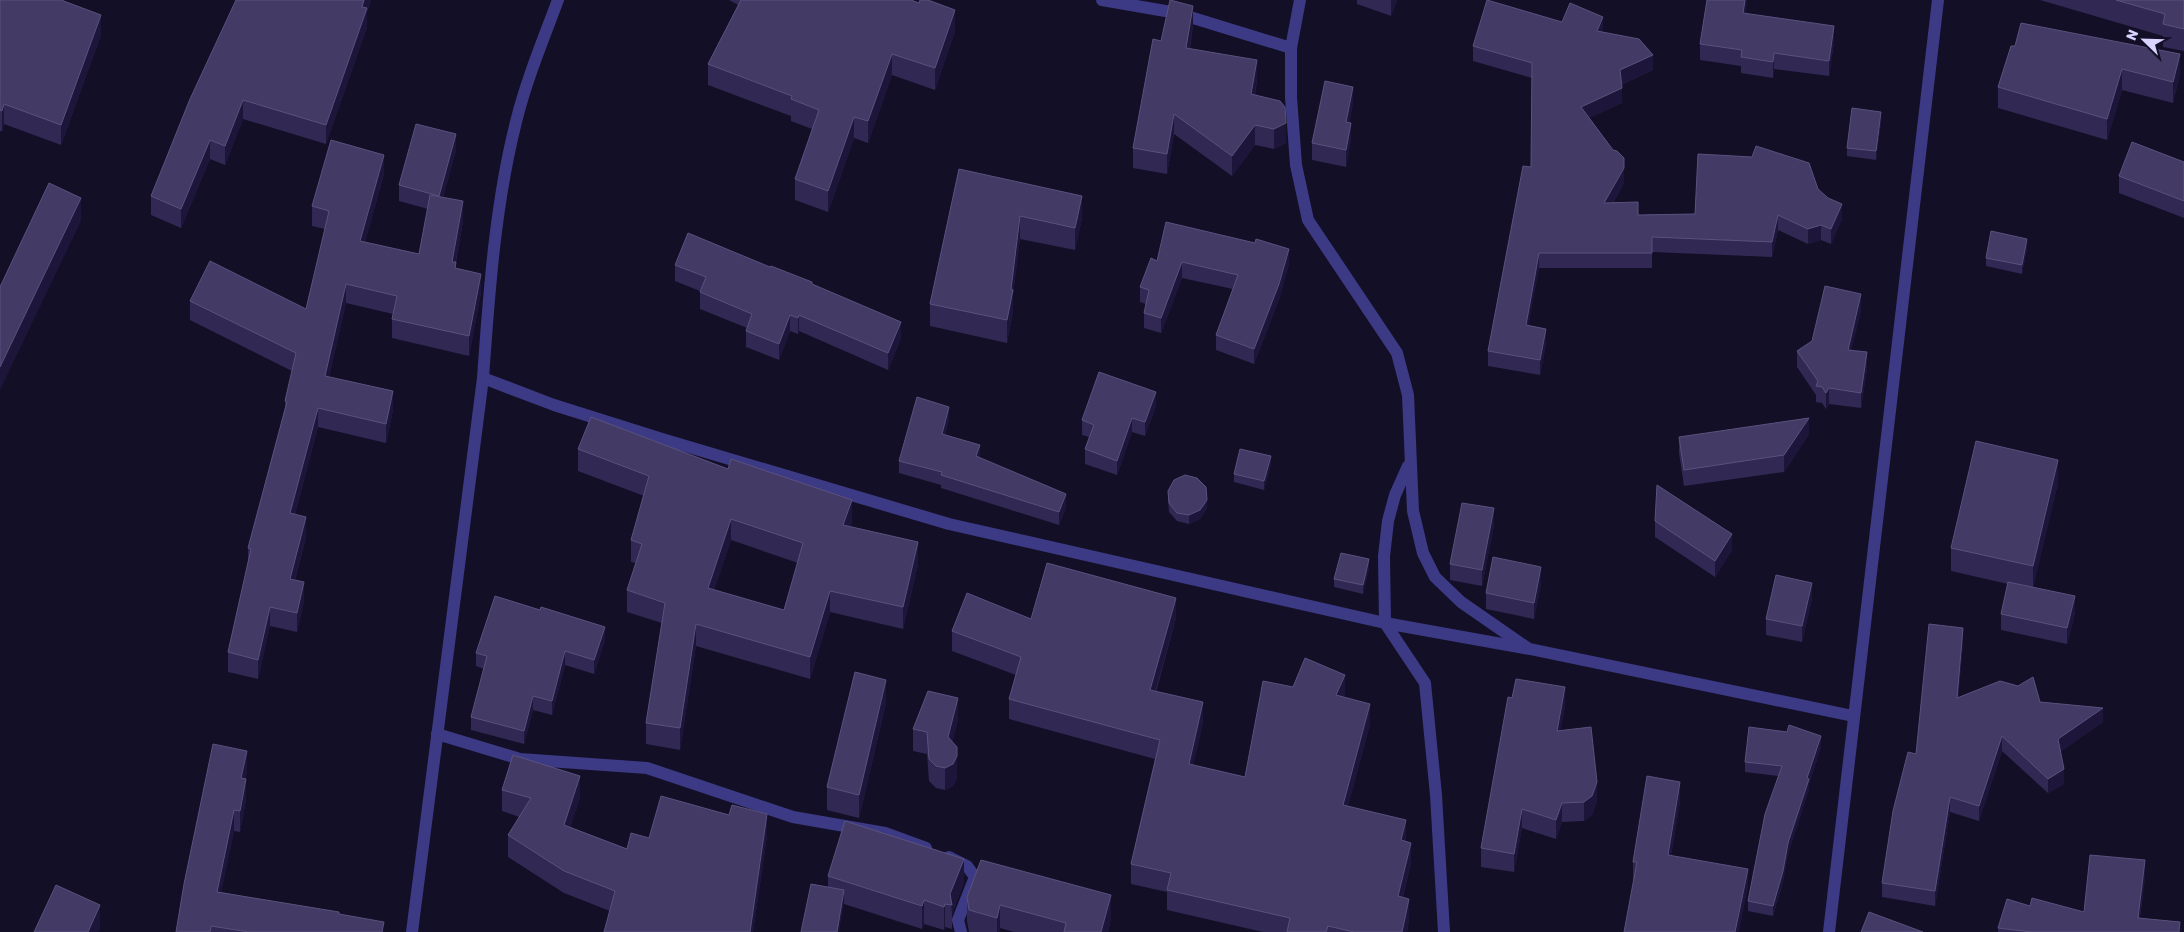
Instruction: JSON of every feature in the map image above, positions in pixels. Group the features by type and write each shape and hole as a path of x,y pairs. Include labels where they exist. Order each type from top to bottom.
{"street":[{"path":"412,932 483,378 490,287 502,196 516,122 558,0"},
{"path":"1102,0 1177,13 1291,48"},
{"path":"1300,0 1291,48 1290,96 1296,165 1308,220 1397,353 1408,395 1412,511 1423,553 1435,578 1461,602 1530,650"},
{"path":"1829,932 1938,0"},
{"path":"483,378 554,405 662,439 949,524 1385,623 1530,650 1853,716"},
{"path":"1410,464 1395,495 1388,521 1384,556 1385,623 1424,683 1436,795 1444,932"},
{"path":"437,734 520,759 647,768 793,817 885,834 911,842 966,866 975,877 958,920 961,932"}],"building":[{"path":"0,0 61,0 101,15 61,125 4,104 2,111 0,110"},
{"path":"236,0 364,0 362,7 367,8 326,125 243,100 225,146 210,140 181,209 151,196 190,99"},
{"path":"741,0 911,0 919,3 920,0 928,0 955,10 935,68 892,54 868,121 854,117 828,191 795,179 819,110 791,99 792,96 708,64"},
{"path":"1170,0 1193,6 1186,48 1257,60 1251,94 1280,101 1285,107 1286,123 1274,129 1255,125 1232,156 1174,114 1167,154 1133,148 1153,39 1161,41"},
{"path":"1487,0 1562,22 1570,3 1603,17 1597,31 1639,39 1653,55 1620,70 1622,88 1581,107 1613,150 1617,151 1624,158 1624,168 1604,203 1638,202 1638,215 1695,214 1698,154 1752,157 1756,146 1809,163 1818,189 1828,198 1842,204 1831,229 1821,225 1808,229 1778,215 1772,242 1652,237 1652,253 1539,253 1526,325 1546,329 1540,360 1488,351 1523,166 1531,167 1532,63 1473,46"},
{"path":"1707,0 1745,0 1743,13 1834,26 1829,61 1774,53 1773,62 1741,57 1742,50 1700,44"},
{"path":"2116,0 2184,0 2184,29 2163,24 2165,14"},
{"path":"2021,23 2180,54 2173,82 2122,69 2107,119 1998,87 2011,46 2015,46"},
{"path":"1325,81 1353,87 1346,122 1351,123 1346,150 1312,143"},
{"path":"1852,108 1881,112 1876,151 1847,148"},
{"path":"416,124 456,134 439,196 399,185"},
{"path":"331,140 384,155 360,241 419,254 430,195 463,201 452,262 456,262 455,268 481,274 469,336 392,319 397,296 346,284 325,376 393,391 386,424 318,408 290,513 306,517 290,579 304,582 297,613 270,607 258,660 228,652 251,549 248,548 287,402 285,401 296,353 190,301 210,261 306,309 329,211 312,206"},
{"path":"2132,142 2184,162 2184,201 2119,176"},
{"path":"959,169 1082,196 1075,228 1020,216 1011,289 1013,290 1007,320 930,304"},
{"path":"49,183 81,198 0,367 0,287"},
{"path":"1166,222 1255,243 1256,239 1289,249 1279,284 1254,349 1216,335 1238,275 1182,262 1161,318 1144,313 1149,290 1140,287 1151,258 1157,261"},
{"path":"1991,231 2027,239 2022,265 1986,258"},
{"path":"688,233 812,282 812,284 901,322 888,353 799,315 798,318 790,315 779,344 746,331 752,314 700,292 706,277 675,265"},
{"path":"1825,286 1861,294 1848,350 1867,352 1861,393 1829,388 1826,393 1822,387 1816,386 1818,381 1797,351 1812,341"},
{"path":"1099,372 1156,392 1145,422 1132,418 1117,461 1085,449 1094,425 1082,420"},
{"path":"917,397 949,407 942,434 980,445 976,456 1066,494 1059,512 941,475 942,472 899,461"},
{"path":"591,417 728,469 731,459 852,500 843,525 918,542 903,607 830,591 810,657 696,624 680,728 646,723 665,603 627,590 642,544 631,540 649,476 578,449","holes":["731,519 803,543 784,610 708,588"]},
{"path":"1809,418 1784,455 1684,470 1679,437"},
{"path":"1976,441 2058,460 2033,566 1951,548"},
{"path":"1240,449 1271,456 1264,481 1234,474"},
{"path":"1185,475 1197,478 1206,487 1207,500 1200,510 1189,515 1177,513 1169,503 1168,491 1174,480"},
{"path":"1657,485 1732,534 1715,561 1655,521"},
{"path":"1462,503 1494,508 1482,570 1450,564"},
{"path":"1341,553 1369,559 1363,585 1334,579"},
{"path":"1493,557 1541,567 1534,603 1486,593"},
{"path":"1047,563 1176,598 1150,690 1203,702 1189,764 1245,777 1263,681 1293,687 1305,658 1345,675 1336,695 1370,704 1343,805 1406,820 1401,840 1411,843 1398,896 1409,899 1402,932 1354,932 1328,926 1326,932 1287,932 1290,918 1167,890 1171,873 1131,864 1160,740 1009,699 1021,657 952,631 967,593 1031,619"},
{"path":"1776,575 1812,583 1802,626 1766,619"},
{"path":"2008,582 2075,596 2067,628 2001,614"},
{"path":"495,596 540,610 541,607 605,627 594,660 565,651 552,701 533,696 524,731 471,717 487,656 476,653"},
{"path":"1929,624 1963,628 1957,698 2000,681 2018,686 2033,677 2040,702 2103,708 2058,739 2064,769 2048,779 2002,736 1979,806 1950,797 1935,891 1882,883 1893,811 1908,752 1916,754"},
{"path":"855,672 886,680 859,795 827,787"},
{"path":"1516,679 1565,687 1557,731 1591,727 1597,782 1592,796 1584,802 1562,803 1556,820 1522,809 1514,854 1481,848 1508,697 1512,698"},
{"path":"928,691 958,698 948,737 957,747 957,756 953,764 945,768 936,766 929,759 927,732 913,729"},
{"path":"1789,725 1821,736 1788,843 1783,871 1773,906 1748,901 1765,814 1782,766 1745,762 1749,727 1787,732"},
{"path":"213,744 247,751 241,778 246,779 240,811 234,810 217,892 339,912 339,914 384,922 382,932 249,932 211,926 210,932 176,932"},
{"path":"513,755 580,776 564,825 627,849 631,833 649,838 661,796 729,815 732,805 767,814 750,932 604,932 615,891 564,871 508,835 531,798 502,790"},
{"path":"1647,776 1680,782 1668,855 1748,869 1735,932 1624,932 1637,862 1633,862"},
{"path":"845,821 964,859 950,894 952,905 945,904 944,907 924,900 922,906 828,876"},
{"path":"2090,855 2145,860 2138,918 2180,922 2179,932 2032,932 1998,928 2007,899 2030,906 2032,898 2084,912"},
{"path":"981,860 1111,895 1101,932 1064,932 1066,923 1000,905 997,918 969,910 967,897"},
{"path":"811,884 844,890 837,932 801,932"},
{"path":"56,885 100,905 88,932 34,932"},
{"path":"1869,912 1923,932 1861,932"}]}
